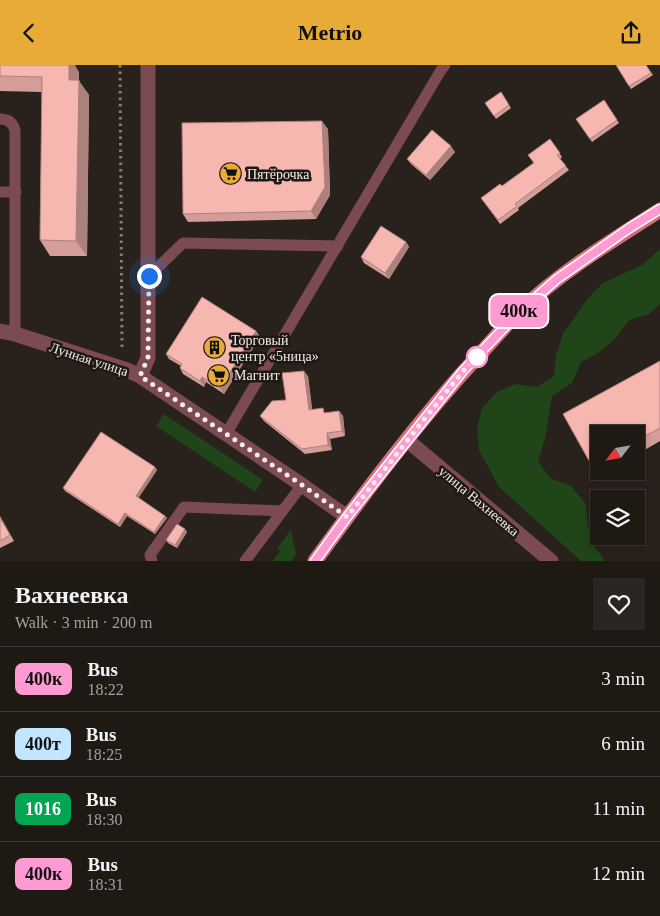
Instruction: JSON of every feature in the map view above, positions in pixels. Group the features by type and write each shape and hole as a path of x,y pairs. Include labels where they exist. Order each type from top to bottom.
{"main road":[{"path":"315,561 347,517 463,371 519,312 557,279 660,209"}],"street":[{"path":"140,376 148,358 148,65"},
{"name":"Лунная улица","path":"7,333 127,370 140,376 347,517"},
{"name":"улица Вахнеевка","path":"407,441 551,561"}],"lane":[{"path":"226,434 338,246 440,69 445,65"},
{"path":"0,119 7,120 14,126 15,130 16,192 7,333"},
{"path":"0,192 16,192"},
{"path":"149,276 183,243 338,246"},
{"path":"245,561 302,485"},
{"path":"152,561 150,555 184,507 282,511"}],"path":[{"path":"120,65 122,350"}],"green space":[{"path":"660,249 660,304 649,314 629,320 616,338 600,352 581,362 572,383 552,396 545,439 538,461 550,478 571,486 586,504 590,545 594,545 605,561 581,561 499,487 479,450 477,429 482,408 497,392 516,384 537,387 554,376 556,355 563,334 588,298 603,283 642,265"},
{"path":"164,414 263,480 255,492 156,426"},
{"path":"291,529 296,554 291,561 273,561 280,551 277,549"}],"building":[{"path":"0,65 69,65 69,80 79,80 76,241 40,240 42,77 0,76"},
{"path":"616,65 646,65 651,73 629,86"},
{"path":"501,92 509,105 494,116 485,103"},
{"path":"604,100 617,120 590,139 576,119"},
{"path":"322,121 325,187 311,211 183,214 182,123"},
{"path":"432,130 451,146 426,175 407,159"},
{"path":"550,139 560,153 557,155 566,166 515,204 517,206 498,220 481,198 500,184 502,186 534,163 528,155"},
{"path":"381,226 406,242 385,273 361,257"},
{"name":"Торговый центр «5ница»","path":"202,297 256,331 220,388 202,377 200,381 180,368 182,364 166,354"},
{"path":"660,361 660,428 645,436 645,425 590,425 590,462 563,414"},
{"path":"304,371 309,410 323,408 324,413 339,411 342,431 327,433 328,445 302,449 260,416 272,401 286,400 282,373"},
{"path":"101,432 155,467 136,496 165,516 154,532 125,513 118,524 63,488"},
{"path":"0,518 10,535 0,541"},
{"path":"177,524 185,529 175,545 166,540"}],"bus line":[{"name":"400к","path":"315,561 347,517 463,371 519,312 557,279 660,209"}],"place":[{"name":"Пятёрочка","path":"231,174"},
{"name":"Торговый центр «5ница»","path":"215,348"},
{"name":"Магнит","path":"218,375"}],"route":[{"path":"149,276 148,358 140,376 347,517 463,371 477,357"}]}
